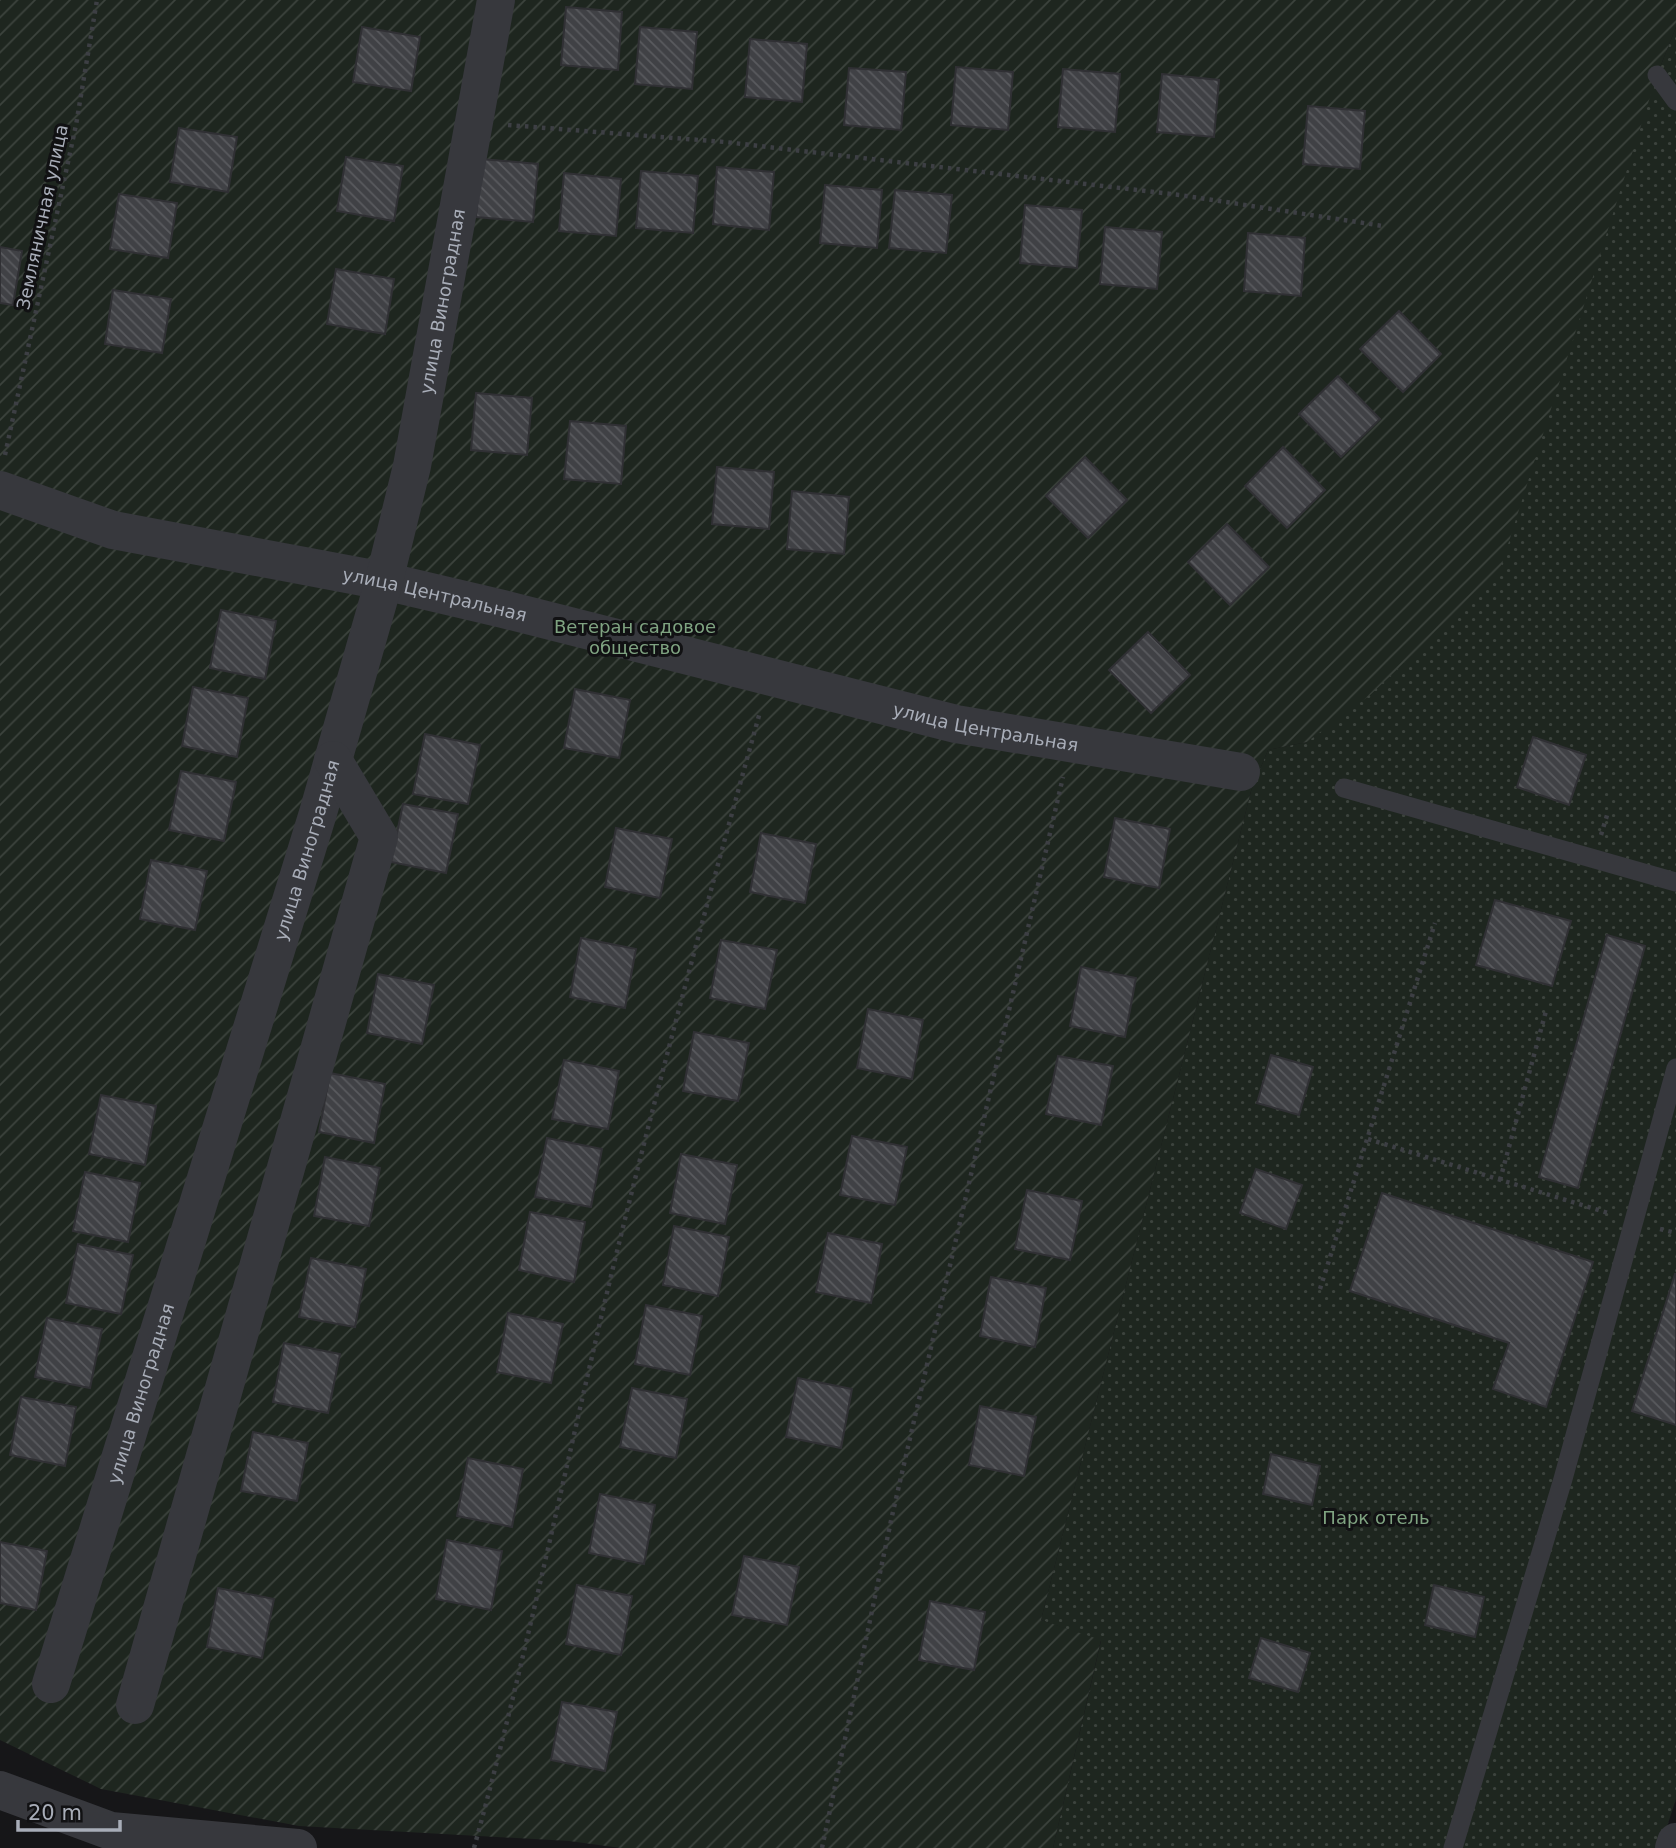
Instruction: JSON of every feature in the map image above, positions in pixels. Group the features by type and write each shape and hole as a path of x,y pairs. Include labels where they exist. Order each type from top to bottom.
{"street":[{"name":"улица Виноградная","path":"51,1684 333,760 384,581 412,466 496,0"},
{"name":"улица Центральная","path":"1,478 113,530 384,581 956,724 1241,772"},
{"path":"135,1705 379,837 333,760"},
{"path":"0,1790 111,1831 298,1848"},
{"path":"1674,1848 1676,1842"}],"lane":[{"path":"1657,75 1676,101"},
{"path":"1344,788 1676,882"},
{"path":"1453,1848 1563,1479 1676,1068"}],"path":[{"name":"Земляничная улица","path":"1,478 76,125 97,0"},
{"path":"473,122 739,144 1180,195 1383,226"},
{"path":"474,1848 509,1719 611,1276 658,1086 770,677"},
{"path":"822,1848 892,1516 1072,744"},
{"path":"1320,1289 1436,923"},
{"path":"1500,1180 1546,1011"},
{"path":"1368,1139 1676,1233"}],"green space":[{"name":"Ветеран садовое общество","path":"0,0 1676,0 1676,27 1657,75 1498,576 1370,695 1307,742 1268,750 1251,791 1041,1620 1101,1640 1053,1848 621,1848 569,1841 299,1826 101,1789 0,1740"},
{"name":"Парк отель","path":"1676,27 1676,1799 1660,1848 1053,1848 1101,1641 1041,1620 1251,791 1268,750 1307,742 1657,75"}],"building":[{"path":"566,7 622,12 618,70 561,65"},
{"path":"362,27 420,37 411,91 353,82"},
{"path":"640,27 697,32 692,89 635,84"},
{"path":"750,39 807,44 802,102 745,97"},
{"path":"956,67 1013,72 1008,130 951,125"},
{"path":"849,68 906,72 901,130 844,125"},
{"path":"1063,69 1120,74 1115,132 1058,127"},
{"path":"1162,74 1219,80 1214,137 1157,132"},
{"path":"1308,106 1365,111 1360,169 1303,164"},
{"path":"179,128 237,137 228,192 170,182"},
{"path":"346,157 403,166 394,221 337,211"},
{"path":"481,159 538,164 533,222 476,217"},
{"path":"717,167 774,172 769,230 713,224"},
{"path":"641,171 698,176 693,233 636,228"},
{"path":"564,173 621,179 616,236 559,231"},
{"path":"825,185 882,190 877,248 820,243"},
{"path":"895,190 952,195 946,253 889,248"},
{"path":"119,194 177,203 168,258 110,249"},
{"path":"1025,205 1082,210 1077,268 1020,263"},
{"path":"1105,227 1162,232 1157,289 1100,284"},
{"path":"1248,233 1305,238 1301,296 1244,291"},
{"path":"0,247 22,251 13,305 0,303"},
{"path":"336,269 394,279 385,334 327,324"},
{"path":"113,290 171,299 162,353 105,344"},
{"path":"1399,311 1441,354 1403,392 1360,349"},
{"path":"1338,376 1380,419 1341,457 1299,414"},
{"path":"476,393 532,398 527,455 471,450"},
{"path":"570,421 626,426 621,484 564,479"},
{"path":"1283,447 1325,490 1287,528 1245,486"},
{"path":"1085,457 1127,500 1088,538 1046,496"},
{"path":"717,467 774,472 769,529 712,524"},
{"path":"792,491 849,497 844,554 787,549"},
{"path":"1227,524 1269,567 1230,605 1188,562"},
{"path":"221,610 276,621 265,679 210,668"},
{"path":"1148,632 1190,675 1151,713 1109,670"},
{"path":"193,687 248,698 237,757 182,746"},
{"path":"575,689 630,700 619,758 564,748"},
{"path":"425,734 480,745 468,804 413,794"},
{"path":"1533,737 1586,755 1569,805 1517,787"},
{"path":"181,771 236,782 224,841 169,830"},
{"path":"403,804 458,814 446,873 391,862"},
{"path":"1115,818 1170,829 1159,888 1104,877"},
{"path":"616,828 672,839 660,898 605,887"},
{"path":"761,833 816,844 805,903 750,892"},
{"path":"151,860 207,871 195,930 140,919"},
{"path":"1495,900 1571,921 1552,986 1476,965"},
{"path":"1607,935 1645,946 1578,1188 1539,1177"},
{"path":"581,938 636,949 625,1008 570,997"},
{"path":"721,940 777,950 765,1009 710,998"},
{"path":"1081,967 1136,978 1125,1037 1070,1026"},
{"path":"378,974 434,985 422,1044 367,1033"},
{"path":"868,1009 923,1020 912,1079 857,1068"},
{"path":"694,1032 749,1043 738,1101 683,1091"},
{"path":"1271,1055 1313,1067 1299,1115 1257,1103"},
{"path":"1058,1056 1113,1066 1101,1125 1046,1114"},
{"path":"564,1060 619,1071 608,1129 552,1119"},
{"path":"330,1073 385,1084 374,1143 319,1132"},
{"path":"101,1095 156,1106 145,1165 89,1154"},
{"path":"852,1136 907,1147 895,1205 840,1195"},
{"path":"547,1138 602,1149 591,1207 535,1197"},
{"path":"681,1154 737,1165 725,1224 670,1213"},
{"path":"325,1157 380,1168 369,1226 314,1216"},
{"path":"1256,1169 1302,1185 1286,1229 1240,1213"},
{"path":"85,1172 140,1183 128,1242 73,1231"},
{"path":"1027,1190 1082,1201 1070,1260 1015,1249"},
{"path":"1382,1193 1593,1262 1546,1407 1493,1389 1509,1343 1350,1291"},
{"path":"530,1212 585,1222 574,1282 519,1270"},
{"path":"674,1226 729,1237 718,1296 663,1285"},
{"path":"828,1233 882,1244 871,1303 816,1292"},
{"path":"78,1244 133,1255 121,1314 66,1303"},
{"path":"311,1258 366,1269 355,1327 299,1317"},
{"path":"1676,1274 1676,1425 1632,1411"},
{"path":"991,1277 1046,1288 1035,1347 980,1336"},
{"path":"646,1305 702,1316 690,1375 635,1364"},
{"path":"508,1313 563,1324 551,1383 497,1372"},
{"path":"47,1318 102,1329 90,1388 35,1377"},
{"path":"284,1343 340,1354 328,1413 273,1402"},
{"path":"798,1378 852,1389 841,1448 786,1437"},
{"path":"632,1388 687,1399 676,1458 620,1447"},
{"path":"21,1397 76,1407 65,1466 10,1455"},
{"path":"980,1406 1036,1417 1024,1476 969,1465"},
{"path":"253,1432 308,1443 297,1501 241,1491"},
{"path":"1271,1454 1320,1466 1312,1505 1263,1494"},
{"path":"468,1458 523,1469 512,1527 457,1516"},
{"path":"600,1494 655,1505 644,1564 589,1553"},
{"path":"447,1540 502,1551 491,1610 436,1599"},
{"path":"0,1542 47,1551 36,1610 0,1603"},
{"path":"744,1556 799,1567 787,1625 732,1615"},
{"path":"577,1585 632,1596 621,1655 566,1644"},
{"path":"1434,1585 1484,1597 1475,1637 1425,1625"},
{"path":"218,1588 274,1599 262,1658 207,1647"},
{"path":"930,1601 985,1612 974,1670 919,1660"},
{"path":"1261,1638 1310,1653 1298,1692 1249,1678"},
{"path":"562,1702 617,1712 605,1771 551,1760"}]}
